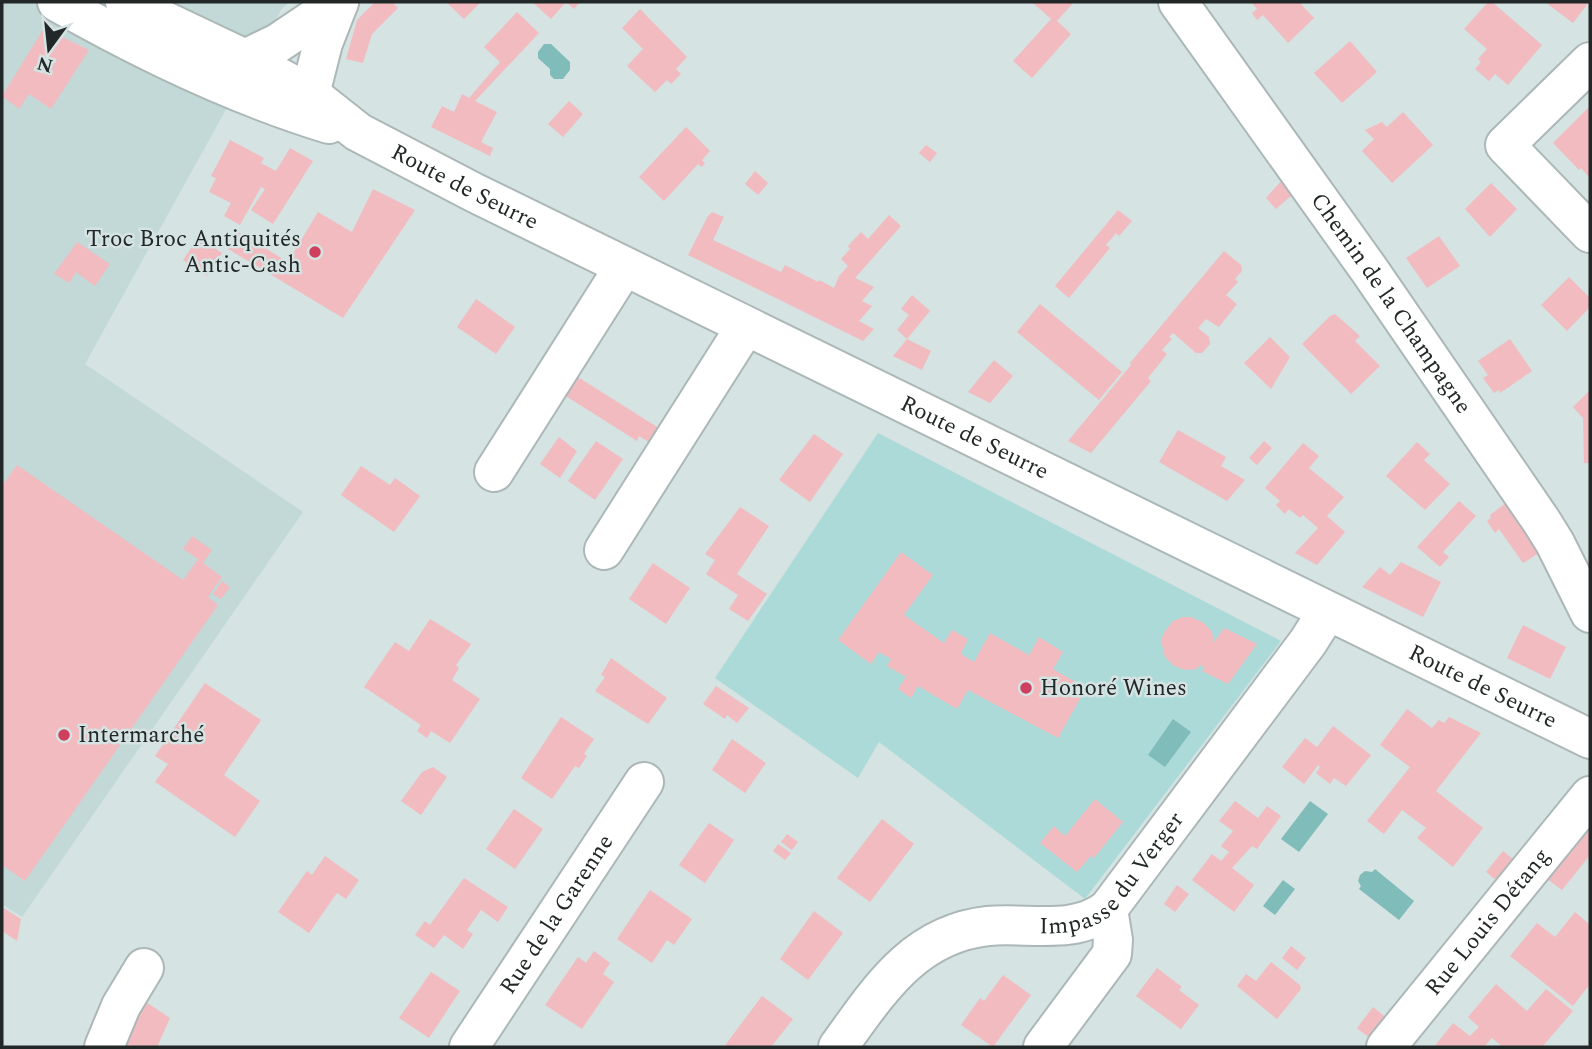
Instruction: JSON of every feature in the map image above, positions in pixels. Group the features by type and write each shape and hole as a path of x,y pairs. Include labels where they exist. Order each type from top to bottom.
{"street":[{"name":"Route de Seurre","path":"57,2 121,39 296,102 624,267 1590,739"},
{"name":"Route de Seurre","path":"125,2 244,59 296,102"},
{"path":"244,59 278,43 339,2 296,102"},
{"name":"Chemin de la Champagne","path":"1178,2 1370,271 1542,522 1590,613"},
{"path":"1590,62 1505,145 1590,233"},
{"path":"494,471 624,267"},
{"path":"604,550 746,326"},
{"name":"Impasse du Verger","path":"838,1047 874,998 899,970 933,942 957,932 988,926 1085,923 1108,909 1300,653 1327,612"},
{"name":"Rue de la Garenne","path":"469,1047 644,782"},
{"name":"Rue Louis Détang","path":"1387,1047 1590,796"},
{"path":"1043,1047 1112,954 1108,909"},
{"path":"104,1047 121,1006 144,968"}],"shaded area":[{"path":"2,2 289,2 281,10 85,364 303,512 22,917 2,904"},
{"path":"544,44 551,44 570,62 570,70 563,79 554,79 550,75 550,69 538,58 538,52"},
{"path":"878,433 1281,641 1085,899 879,742 858,778 715,678"},
{"path":"1173,719 1191,732 1165,767 1148,755"},
{"path":"1310,801 1328,814 1299,852 1281,839"},
{"path":"1375,869 1414,901 1399,920 1359,889 1360,875"},
{"path":"1283,880 1295,889 1275,915 1263,906"}],"building":[{"path":"375,2 392,2 398,8 372,34 363,63 346,59 357,20"},
{"path":"446,2 481,2 464,19"},
{"path":"532,2 566,2 551,19"},
{"path":"566,2 580,2 574,9"},
{"path":"1032,2 1074,2 1057,21 1071,34 1032,78 1013,61 1051,19"},
{"path":"1251,2 1299,2 1314,18 1288,43 1263,15 1257,20 1252,13 1257,9"},
{"path":"1488,2 1492,2 1542,45 1508,85 1495,74 1489,81 1475,69 1481,62 1478,59 1487,49 1464,29"},
{"path":"1545,2 1589,2 1573,23"},
{"path":"640,9 687,57 676,69 681,74 671,84 667,80 655,92 627,66 643,49 622,28"},
{"path":"517,12 539,33 475,101 497,112 481,142 493,148 490,156 431,127 442,106 454,112 462,94 469,98 500,62 484,47"},
{"path":"44,28 89,50 51,109 29,94 19,109 2,96"},
{"path":"1350,41 1377,72 1342,103 1314,73"},
{"path":"569,101 583,114 563,137 548,124"},
{"path":"1590,106 1590,178 1553,143"},
{"path":"1403,112 1433,145 1392,183 1362,151 1374,139 1365,130 1382,122 1387,127"},
{"path":"686,127 710,151 702,160 705,163 702,167 698,164 664,201 639,177"},
{"path":"230,140 264,158 261,163 276,171 290,148 313,161 273,224 251,210 265,189 261,187 240,225 224,216 231,203 209,192 216,178 211,176"},
{"path":"926,145 937,153 930,162 919,153"},
{"path":"755,171 768,183 758,195 745,184"},
{"path":"1283,179 1293,194 1276,209 1266,198"},
{"path":"1491,183 1517,209 1490,237 1465,209"},
{"path":"373,189 415,210 343,318 228,249 238,232 288,262 318,212 352,232"},
{"path":"1118,210 1132,221 1119,236 1116,233 1106,245 1110,248 1069,298 1055,286"},
{"path":"712,212 724,217 713,240 781,272 785,265 834,288 839,276 848,266 841,259 850,249 848,246 861,232 868,239 889,215 901,226 855,278 874,287 862,301 872,306 859,321 874,329 863,341 688,255"},
{"path":"1439,236 1460,266 1427,288 1406,258"},
{"path":"199,237 222,253 207,276 183,260"},
{"path":"77,242 110,264 95,286 76,272 69,283 54,274"},
{"path":"1224,251 1241,265 1242,271 1235,279 1238,282 1226,295 1237,304 1219,327 1206,319 1198,328 1209,337 1210,344 1202,353 1196,353 1173,333 1169,337 1172,339 1162,350 1167,354 1148,378 1151,381 1091,453 1068,441 1130,363"},
{"path":"1569,277 1590,298 1590,307 1567,331 1541,305"},
{"path":"912,295 930,311 907,339 897,330 909,315 901,309"},
{"path":"476,299 515,327 496,354 457,327"},
{"path":"1040,304 1122,372 1099,400 1017,332"},
{"path":"1335,314 1360,336 1355,341 1380,366 1351,394 1302,344"},
{"path":"1270,337 1290,357 1271,389 1244,363"},
{"path":"907,339 931,351 922,370 893,356"},
{"path":"1510,339 1532,371 1500,393 1499,390 1494,393 1483,378 1488,375 1478,361"},
{"path":"994,360 1013,376 990,403 968,392"},
{"path":"573,374 662,430 652,444 639,436 637,441 561,393"},
{"path":"1590,390 1590,463 1584,463 1583,418 1573,407"},
{"path":"1178,430 1226,457 1221,466 1245,480 1227,501 1159,462"},
{"path":"814,434 843,454 810,502 779,480"},
{"path":"559,437 577,451 560,478 540,464"},
{"path":"596,441 623,459 595,500 568,481"},
{"path":"1264,441 1272,448 1257,465 1249,458"},
{"path":"1417,442 1430,454 1424,460 1450,484 1425,510 1386,476"},
{"path":"1303,443 1319,456 1309,468 1344,497 1327,516 1345,532 1317,565 1295,553 1318,528 1303,515 1300,518 1289,509 1285,514 1276,505 1280,501 1265,488"},
{"name":"Intermarché","path":"17,465 183,580 198,559 183,549 192,536 212,550 203,563 222,577 208,597 218,605 25,881 2,865 2,486"},
{"path":"361,466 390,485 395,478 420,496 394,532 341,495"},
{"path":"1459,501 1476,516 1443,552 1449,557 1440,567 1417,547"},
{"path":"1506,503 1539,553 1523,563 1499,529 1495,533 1487,521 1491,518 1490,515"},
{"path":"740,507 769,526 737,574 767,594 748,621 729,609 738,595 706,574 715,560 705,554"},
{"path":"901,552 933,575 904,615 944,643 952,630 968,639 961,654 974,662 990,633 1029,655 1039,637 1063,652 1053,669 1086,688 1058,738 968,690 957,709 918,686 911,698 898,689 906,677 887,666 891,659 879,652 871,664 838,640"},
{"path":"1401,562 1441,582 1423,617 1362,587 1380,567 1390,575"},
{"path":"653,563 690,588 666,624 629,599"},
{"path":"222,581 230,587 221,599 213,594"},
{"path":"1191,617 1204,623 1212,632 1214,642 1224,628 1257,644 1228,684 1202,671 1205,668 1200,665 1197,669 1185,670 1174,666 1165,657 1161,640 1165,631 1173,621"},
{"path":"430,619 471,644 456,665 459,668 452,680 480,699 450,743 431,731 427,738 417,731 421,725 364,687 395,642 409,651"},
{"path":"1523,625 1566,647 1550,679 1507,658"},
{"path":"611,658 667,698 648,724 595,691 605,677 601,675"},
{"path":"205,683 261,720 224,775 260,801 235,837 155,782 168,764 155,756"},
{"path":"716,686 749,708 737,723 727,715 725,719 703,704"},
{"path":"1407,709 1432,728 1439,720 1444,723 1449,717 1481,733 1436,791 1483,828 1453,867 1417,838 1426,828 1402,810 1384,834 1367,821 1410,767 1380,745"},
{"path":"561,717 594,739 579,768 575,766 552,799 521,778"},
{"path":"1333,726 1371,755 1346,786 1334,778 1330,784 1316,773 1320,767 1318,765 1304,784 1282,767 1305,738 1317,747"},
{"path":"732,739 766,763 745,793 712,770"},
{"path":"433,767 447,777 421,815 401,801 422,772"},
{"path":"1095,799 1123,822 1094,858 1091,856 1077,872 1040,843 1054,826 1065,836"},
{"path":"1235,801 1258,818 1267,806 1281,816 1257,849 1252,846 1232,868 1254,885 1234,912 1192,880 1212,854 1221,861 1229,852 1221,846 1233,831 1219,821"},
{"path":"514,809 543,829 515,869 486,849"},
{"path":"882,819 914,844 870,902 837,878"},
{"path":"1590,822 1590,855 1562,890 1543,876"},
{"path":"709,823 734,840 705,883 679,865"},
{"path":"787,834 798,842 792,850 781,842"},
{"path":"778,844 791,853 785,860 773,851"},
{"path":"1503,851 1518,863 1501,884 1486,872"},
{"path":"325,856 359,880 346,899 337,893 309,933 278,912 307,871 312,875"},
{"path":"464,878 508,907 498,922 481,910 467,930 473,934 463,949 444,935 434,948 415,935 425,921 430,925"},
{"path":"1177,885 1189,894 1175,912 1164,904"},
{"path":"650,890 692,919 674,945 667,940 652,963 617,939"},
{"path":"2,907 21,919 17,941 2,931"},
{"path":"814,911 843,933 808,980 780,959"},
{"path":"1575,912 1590,925 1590,984 1573,1006 1510,956 1537,923 1555,937"},
{"path":"1291,946 1306,958 1297,970 1282,958"},
{"path":"594,951 610,963 603,974 614,982 582,1029 545,1005 578,957 586,963"},
{"path":"1271,962 1300,985 1301,989 1277,1019 1237,986 1246,974 1256,981"},
{"path":"1157,968 1182,987 1179,990 1199,1005 1181,1029 1136,996"},
{"path":"431,972 460,991 429,1038 399,1018"},
{"path":"1003,975 1031,995 993,1047 961,1025 980,998 984,1001"},
{"path":"1496,984 1527,1011 1546,989 1573,1011 1542,1047 1503,1047 1492,1038 1484,1047 1434,1047 1453,1023 1470,1036 1479,1027 1468,1017"},
{"path":"762,996 793,1019 771,1047 726,1047 726,1044"},
{"path":"140,998 170,1018 157,1047 119,1047"},
{"path":"1373,1007 1392,1022 1376,1043 1357,1028"}],"place":[{"name":"Troc Broc Antiquités Antic-Cash","path":"315,252"},
{"name":"Honoré Wines","path":"1026,688"},
{"name":"Intermarché","path":"64,735"}]}
